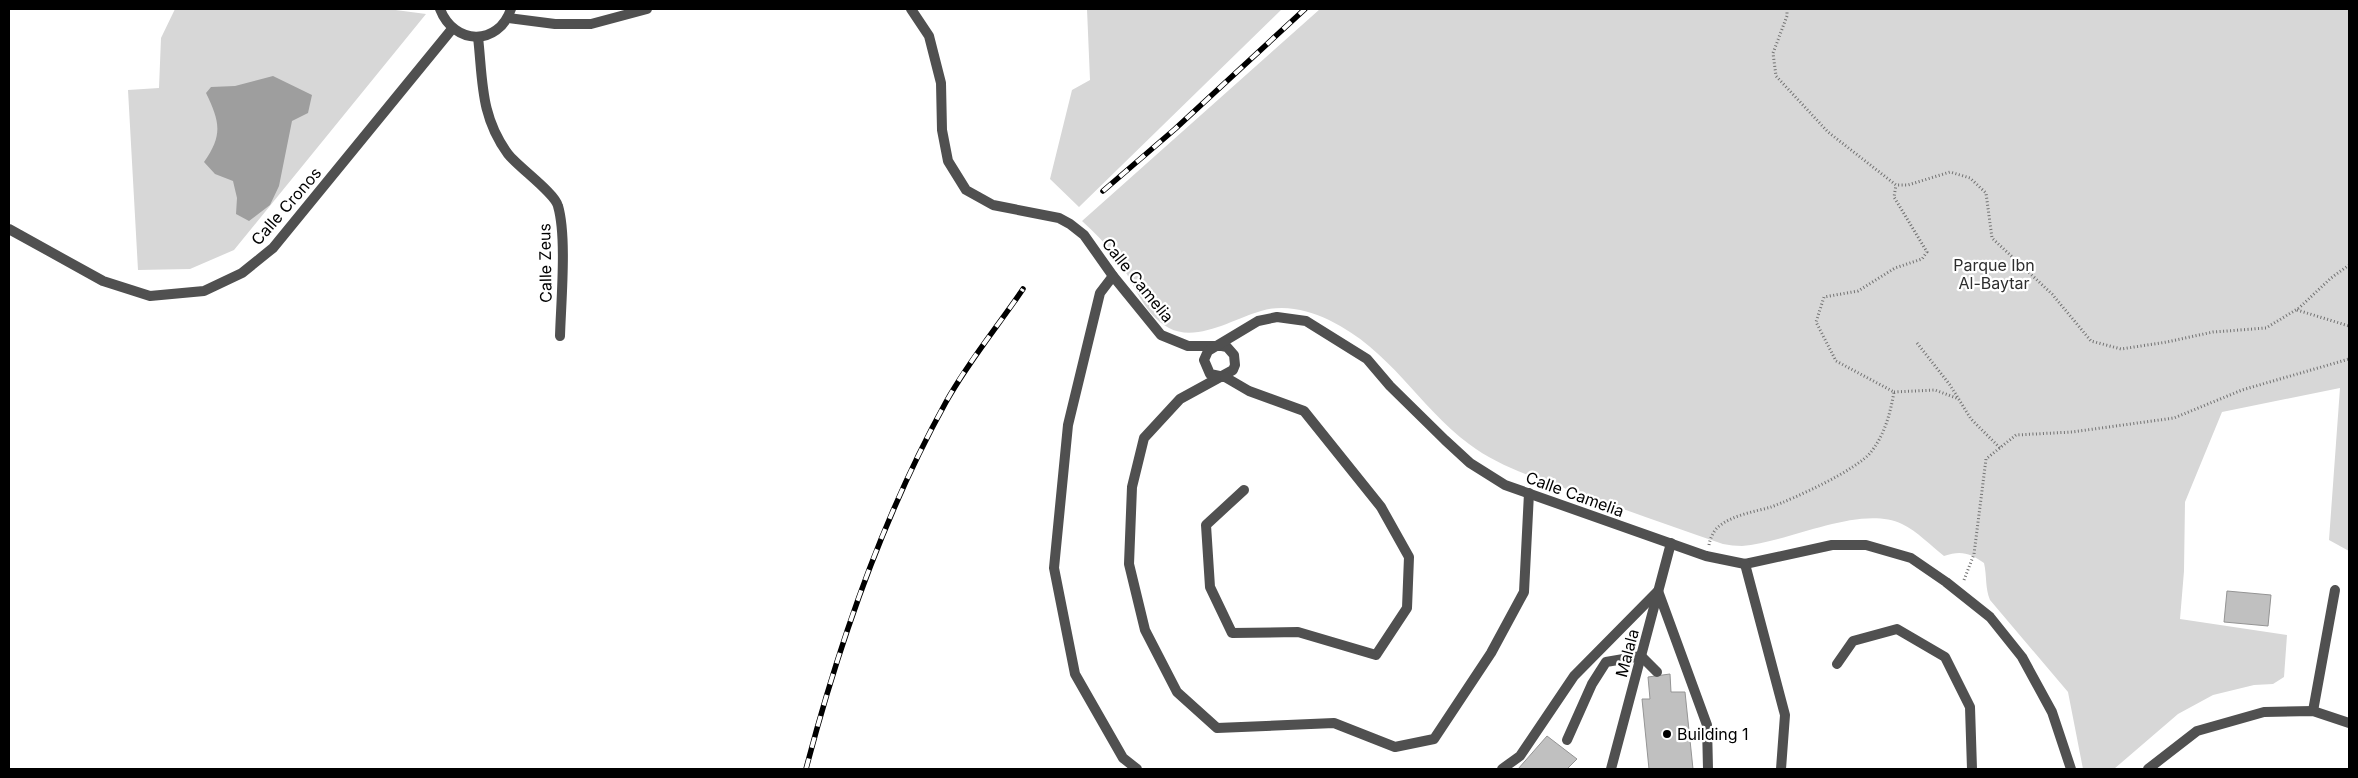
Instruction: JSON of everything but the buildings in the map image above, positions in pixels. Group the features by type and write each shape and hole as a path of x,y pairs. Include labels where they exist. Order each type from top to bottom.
{"street":[{"path":"440,9 444,20 452,29 469,37 490,34 500,28 510,13 555,24 591,24 646,9"},
{"name":"Calle Camelia","path":"911,9 929,36 941,83 942,130 948,161 966,190 993,206 1059,218 1070,224 1084,235 1114,276 1162,335 1188,346 1217,346 1258,321 1277,317 1306,321 1367,359 1390,386 1470,463 1505,485 1564,508 1706,556 1745,564 1832,545 1866,545 1911,558 1990,617 2022,657 2052,712 2071,769"},
{"name":"Calle Cronos","path":"9,230 103,281 150,296 204,292 254,264 273,248 452,29"},
{"name":"Calle Zeus","path":"478,37 483,97 492,128 509,155 558,204 562,235 560,336"},
{"path":"1114,276 1100,293 1068,425 1054,568 1075,674 1123,758 1137,769"},
{"path":"1244,490 1206,524 1210,588 1232,633 1298,632 1376,655 1407,608 1409,557 1381,507 1304,411 1249,390 1225,377 1210,374 1204,365 1208,351 1217,346 1227,347 1234,355 1235,366 1225,377 1180,399 1144,438 1132,487 1129,564 1145,630 1178,692 1217,728 1334,723 1395,746 1434,738 1491,653 1524,592 1529,493"},
{"name":"Malala","path":"1611,769 1671,543"},
{"path":"1745,564 1785,715 1781,769"},
{"path":"2313,711 2335,590"},
{"path":"1502,769 1520,756 1574,676 1658,591 1707,725 1708,769"},
{"path":"1837,664 1853,642 1897,629 1945,657 1970,707 1972,769"},
{"path":"1567,740 1592,684 1606,662 1641,656 1657,672"},
{"path":"2148,769 2197,730 2264,712 2313,711 2349,723"}],"path":[{"path":"1787,9 1787,16 1773,53 1776,76 1828,132 1896,185 1908,185 1950,172 1970,178 1986,193 1992,238 2052,294 2091,341 2121,349 2213,332 2266,328 2296,310 2349,265"},
{"path":"1896,185 1894,197 1927,252 1922,259 1894,268 1858,291 1824,297 1816,322 1836,361 1894,392 1934,390 1959,399"},
{"path":"2296,310 2349,326"},
{"path":"1917,343 1959,399 1971,419 2000,448"},
{"path":"1959,592 1974,554 1986,460 2016,435 2072,432 2174,418 2242,390 2349,359"},
{"path":"1706,556 1710,540 1717,528 1735,518 1787,501 1855,465 1870,453 1890,414 1894,392"}],"green space":[{"path":"175,9 388,9 426,14 234,250 190,269 138,270 128,90 159,88 161,38"},
{"path":"1087,9 1282,9 1079,207 1050,179 1072,90 1090,80"},
{"name":"Parque Ibn Al-Baytar","path":"1320,9 2349,9 2349,551 2329,540 2340,388 2222,412 2185,502 2184,571 2180,619 2287,635 2284,677 2273,684 2254,685 2213,695 2178,714 2114,769 2083,769 2068,692 1990,600 1987,591 1984,563 1974,557 1960,553 1944,556 1908,527 1885,519 1845,521 1742,546 1723,544 1538,479 1482,453 1434,413 1387,362 1370,347 1351,332 1321,316 1296,309 1269,309 1216,328 1192,333 1180,332 1160,322 1146,307 1115,256 1102,240 1082,221"}],"shaded area":[{"path":"273,76 312,95 308,113 292,121 279,186 270,205 249,221 236,214 237,198 233,181 215,174 204,162 217,136 217,120 206,93 211,87 235,86"}],"railway":[{"path":"1103,191 1175,129 1305,9"},
{"path":"806,769 848,628 902,490 923,445 955,387 973,358 1023,289"}],"place":[{"name":"Building 1","path":"1667,734"}]}
